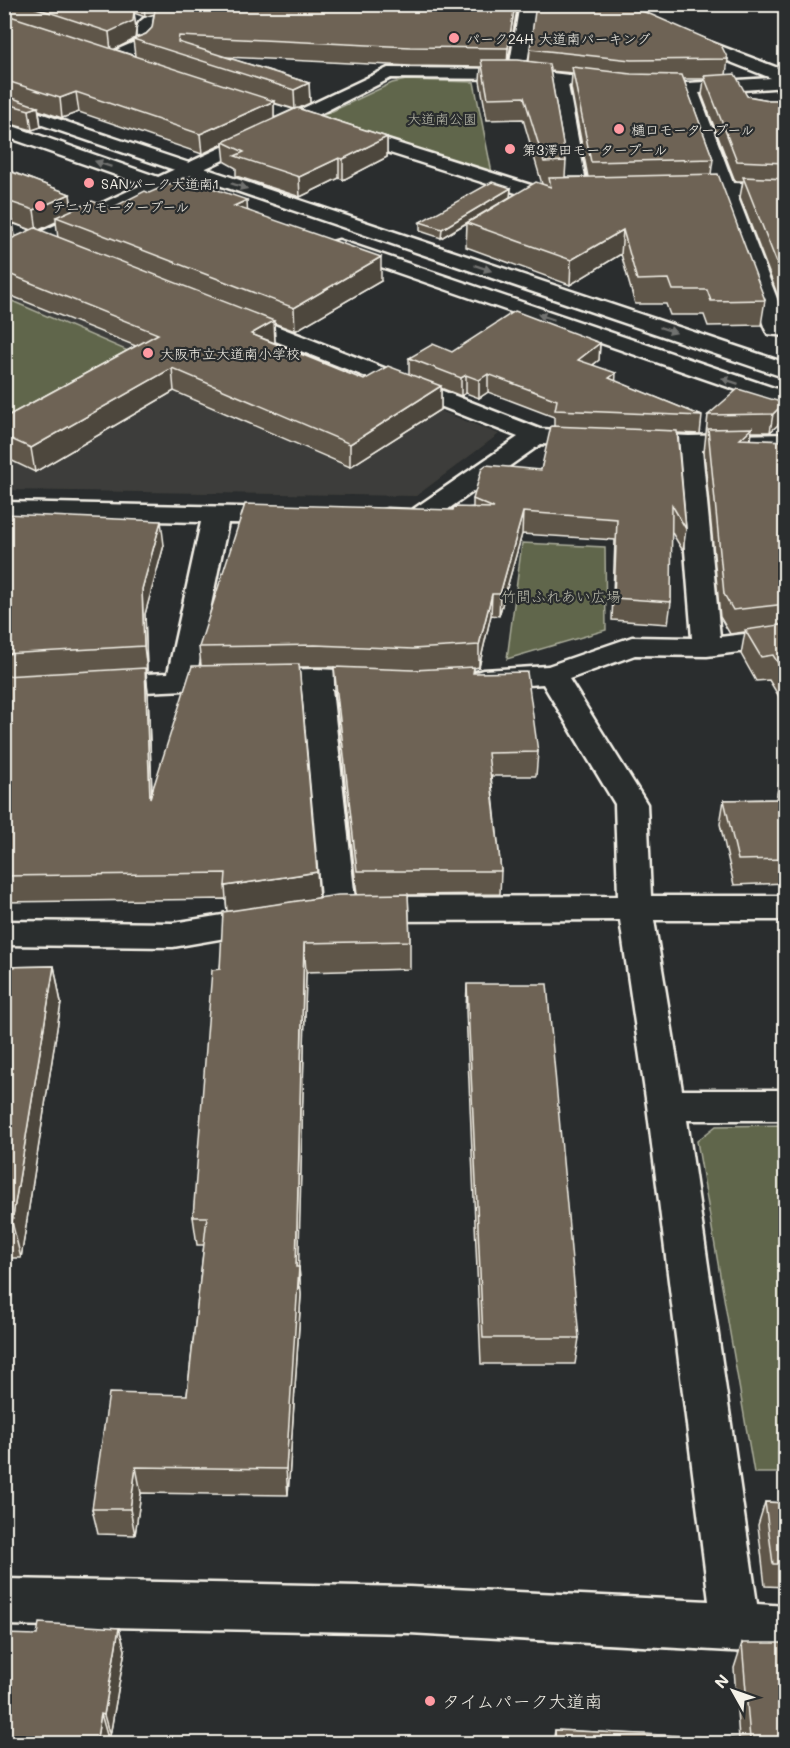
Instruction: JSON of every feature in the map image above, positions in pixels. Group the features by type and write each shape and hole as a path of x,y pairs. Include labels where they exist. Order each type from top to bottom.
{"street":[{"path":"113,58 146,44 141,24 168,14 256,4"},
{"path":"517,74 528,4"},
{"path":"670,32 786,77"},
{"path":"91,51 144,68"},
{"path":"4,257 388,73 517,74 629,87 688,88 786,82"},
{"path":"214,91 536,193 586,193 558,77"},
{"path":"688,88 776,328 786,329"},
{"path":"4,105 786,371"},
{"path":"4,129 213,202"},
{"path":"657,191 725,189 786,192"},
{"path":"517,205 536,193"},
{"path":"4,227 84,257"},
{"path":"314,237 786,400"},
{"path":"439,252 458,240"},
{"path":"216,309 536,436 689,444 786,441"},
{"path":"358,517 418,518 536,436"},
{"path":"689,444 707,647"},
{"path":"4,510 311,516"},
{"path":"181,680 216,515"},
{"path":"458,680 552,675 632,646 707,647 786,637"},
{"path":"552,675 631,804 635,910 666,1105 736,1626"},
{"path":"316,678 339,909"},
{"path":"75,686 181,680 316,678 403,682"},
{"path":"4,933 173,935 339,909 786,908"},
{"path":"666,1105 786,1105"},
{"path":"4,1602 409,1610 786,1630"}],"shaded area":[{"name":"大阪市立大道南小学校","path":"40,254 499,434 416,496 5,490 5,271"}],"green space":[{"name":"大道南公園","path":"406,80 474,82 492,173 324,120 324,115 392,83"},
{"path":"5,298 142,357 5,433"},
{"name":"竹間ふれあい広場","path":"522,543 605,547 606,630 507,659"},
{"path":"785,1125 785,1473 754,1473 697,1141 716,1126"}],"building":[{"path":"24,4 114,4 134,11 133,21 109,32"},
{"path":"167,4 515,4 508,48 410,47 179,36 178,42 309,83 294,90 133,39 146,34 152,28 155,10"},
{"path":"536,4 625,4 721,45 728,59 631,60 530,49"},
{"path":"4,14 274,101 200,134 76,92 60,98 4,80"},
{"path":"481,60 518,60 549,64 566,161 544,162 524,97 488,98"},
{"path":"572,67 631,74 682,75 713,159 591,162"},
{"path":"735,74 747,96 786,100 786,163 737,161 704,76"},
{"path":"4,95 38,107 29,110 4,103"},
{"path":"297,108 387,137 343,159 339,158 299,177 235,156 244,152 223,142"},
{"path":"4,169 70,194 34,210 4,200"},
{"path":"718,174 765,300 711,301 707,290 673,290 669,279 637,280 623,230 571,260 467,223 536,182 551,187 549,178"},
{"path":"743,177 786,179 786,286"},
{"path":"183,178 247,200 234,206 381,257 294,308 56,217 92,201 112,208 145,191 149,193"},
{"path":"492,182 511,188 442,229 420,222"},
{"path":"4,216 12,220 4,224"},
{"path":"35,228 274,321 251,334 364,380 388,366 441,386 350,444 172,368 31,448 4,436 4,418 158,334 4,272 4,242"},
{"path":"515,311 600,343 578,360 616,373 609,378 702,416 555,410 557,400 488,374 479,380 466,375 461,378 409,358 433,344 452,352"},
{"path":"738,389 784,403 773,414 708,415"},
{"path":"551,426 677,431 686,529 672,505 671,602 614,598 617,519 523,512 500,594 492,594 479,645 413,649 315,645 199,647 245,504 453,510 454,507 494,508 473,499 482,468 486,465 541,470"},
{"path":"752,428 740,439 786,441 786,604 733,610 724,594 708,429"},
{"path":"4,514 161,521 142,589 144,646 4,654"},
{"path":"786,624 786,676 773,655 761,657 745,630"},
{"path":"299,664 317,872 225,886 226,873 4,876 4,676 145,668 150,798 192,666"},
{"path":"334,667 413,670 474,667 473,673 527,672 538,752 488,753 501,871 357,871"},
{"path":"779,783 786,783 786,859 738,860 724,800 783,799"},
{"path":"408,894 410,941 304,943 296,1267 299,1267 286,1469 136,1467 130,1509 92,1509 109,1393 187,1395 207,1217 193,1217 212,970 220,969 223,912 338,895"},
{"path":"54,966 12,1222 4,1222 4,967"},
{"path":"467,984 547,984 579,1338 483,1338"},
{"path":"765,1502 786,1503 786,1564 773,1564"},
{"path":"39,1623 119,1628 104,1715 101,1714 96,1743 4,1743 4,1634 37,1635"},
{"path":"742,1643 786,1643 786,1743 556,1743 555,1730 750,1739"}],"place":[{"name":"パーク24H 大道南パーキング","path":"454,38"},
{"name":"樋口モータープール","path":"619,129"},
{"name":"第3澤田モータープール","path":"510,149"},
{"name":"SANパーク大道南1","path":"89,183"},
{"name":"テニカモータープール","path":"40,206"},
{"name":"大阪市立大道南小学校","path":"148,353"},
{"name":"タイムパーク大道南","path":"430,1701"}]}
